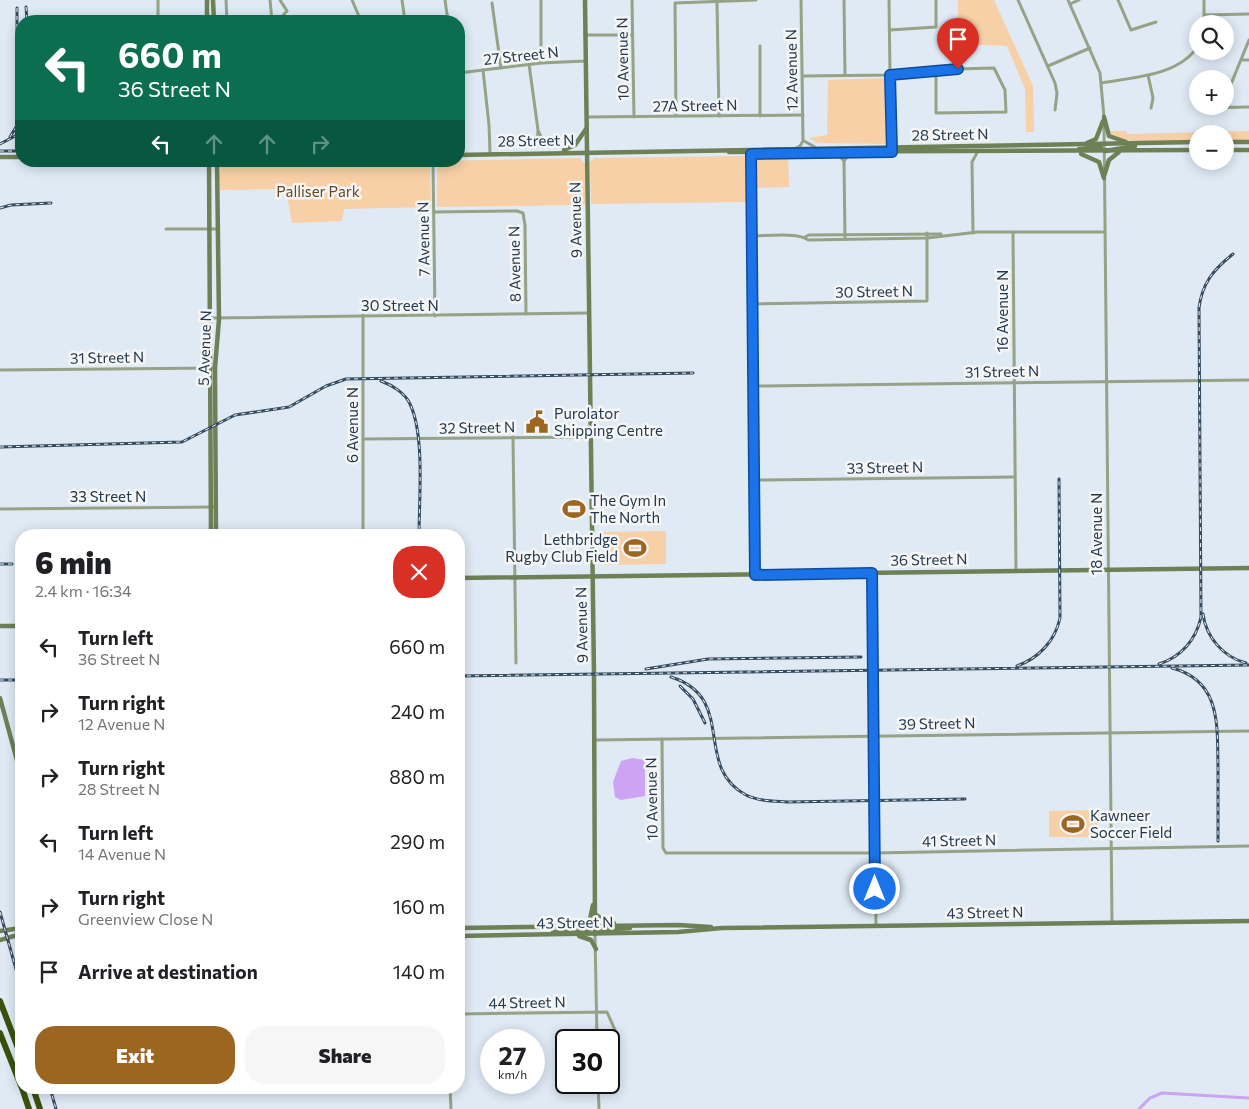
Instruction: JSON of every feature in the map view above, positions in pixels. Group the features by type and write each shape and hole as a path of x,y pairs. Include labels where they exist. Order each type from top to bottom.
{"highway":[{"path":"0,1001 15,1037"},
{"path":"0,1006 14,1034"},
{"path":"0,1033 15,1068"},
{"path":"24,1094 29,1109"},
{"path":"35,1094 40,1109"}],"main road":[{"path":"207,0 207,15"},
{"path":"213,0 214,15"},
{"name":"9 Avenue N","path":"585,0 595,740 595,934"},
{"path":"1104,117 1109,136 1132,144"},
{"path":"1077,145 1092,142 1096,139 1104,117"},
{"path":"560,152 575,145 587,128"},
{"name":"28 Street N","path":"465,154 587,151 850,152 1189,142"},
{"path":"1234,142 1249,142"},
{"path":"1104,152 1113,148 1161,143"},
{"path":"1041,153 1099,147 1104,144"},
{"name":"28 Street N","path":"751,151 818,148 1041,153 1189,150"},
{"path":"1234,150 1249,150"},
{"path":"1071,152 1096,159 1099,162 1104,178"},
{"path":"1104,178 1109,160 1121,152"},
{"path":"0,156 15,156"},
{"name":"5 Avenue N","path":"209,167 211,318 209,368 215,529"},
{"name":"5 Avenue N","path":"211,529 215,368 219,319 218,167"},
{"name":"36 Street N","path":"465,578 1249,568"},
{"path":"0,626 15,626"},
{"path":"0,698 15,751"},
{"path":"576,926 584,924 590,919 595,894"},
{"path":"595,914 606,922 623,926"},
{"name":"43 Street N","path":"465,936 678,932 722,928 1249,921"},
{"path":"595,934 602,930 653,925"},
{"name":"43 Street N","path":"465,928 685,925 722,928"},
{"path":"532,935 588,930 595,926"},
{"path":"0,932 15,929"},
{"path":"570,934 589,939 596,949"},
{"path":"0,940 15,936"}],"street":[{"path":"158,0 158,15"},
{"path":"226,0 227,15"},
{"path":"270,0 271,15"},
{"path":"280,0 287,10 283,15"},
{"path":"352,0 358,15"},
{"path":"402,0 404,15"},
{"path":"445,0 447,15"},
{"path":"540,0 541,63"},
{"name":"10 Avenue N","path":"632,0 634,117"},
{"path":"676,116 675,3 756,0"},
{"name":"12 Avenue N","path":"801,0 803,141"},
{"path":"844,0 845,75"},
{"path":"889,0 892,150"},
{"path":"890,30 936,27 936,0"},
{"path":"1018,0 1057,88 1055,110"},
{"name":"18 Avenue N","path":"1068,0 1090,48 1102,83 1104,117 1112,923"},
{"path":"1070,4 1079,0"},
{"path":"1118,0 1131,30 1156,22"},
{"path":"1204,0 1204,15 1249,14"},
{"path":"717,2 719,116"},
{"path":"492,3 501,68"},
{"path":"585,35 632,35"},
{"path":"1234,77 1249,40"},
{"path":"760,46 760,116"},
{"path":"1048,66 1090,48"},
{"path":"1102,83 1148,75 1182,62 1189,55"},
{"path":"1241,60 1249,60"},
{"name":"27 Street N","path":"465,72 529,64 586,61"},
{"path":"529,64 538,130"},
{"path":"803,76 890,75 994,68 1004,90 1006,112 936,113 936,72"},
{"path":"482,70 490,125 490,153"},
{"path":"1148,75 1153,98 1152,108"},
{"path":"1234,107 1249,107"},
{"name":"27A Street N","path":"587,117 803,115"},
{"path":"792,149 800,146 803,141 809,146 818,148"},
{"path":"751,151 755,386 755,575"},
{"path":"966,151 972,162 973,233"},
{"path":"972,162 978,151"},
{"path":"837,152 844,161"},
{"path":"845,240 844,161 850,152"},
{"name":"7 Avenue N","path":"433,167 435,316"},
{"name":"8 Avenue N","path":"434,212 517,211 523,213 525,226 526,314"},
{"path":"166,229 218,229"},
{"name":"16 Avenue N","path":"1013,232 1016,571"},
{"path":"753,236 805,237 808,235 845,234 1105,232"},
{"name":"30 Street N","path":"753,304 927,301 927,233"},
{"path":"805,237 808,240 845,240 927,238 947,234"},
{"name":"30 Street N","path":"211,318 589,313"},
{"name":"6 Avenue N","path":"363,315 363,529"},
{"name":"31 Street N","path":"0,370 215,368"},
{"name":"31 Street N","path":"755,386 1249,380"},
{"path":"513,437 516,663"},
{"name":"32 Street N","path":"363,439 591,437"},
{"name":"33 Street N","path":"755,480 1015,477"},
{"name":"33 Street N","path":"0,509 213,507"},
{"path":"872,573 876,926"},
{"name":"39 Street N","path":"595,740 1249,731"},
{"name":"10 Avenue N","path":"662,739 663,848 666,853 670,853"},
{"name":"41 Street N","path":"670,853 1249,846"},
{"name":"9 Avenue N","path":"595,934 597,1029"},
{"path":"596,1012 607,1012 612,1018 615,1029"},
{"name":"44 Street N","path":"465,1014 596,1012"},
{"path":"450,1094 451,1109"},
{"path":"598,1094 599,1109"}],"green space":[{"path":"958,0 994,0 1033,86 1034,132 1026,132 1025,89 1007,46 958,44"},
{"path":"887,78 889,144 817,143 809,138 827,135 828,80"},
{"path":"1109,131 1126,131 1127,134 1189,132 1189,141 1135,141 1124,140 1111,134"},
{"path":"1234,131 1249,131 1249,140 1234,140"},
{"path":"788,154 789,187 755,188 755,156"},
{"path":"745,156 748,158 748,202 591,204 590,162 594,158"},
{"path":"580,158 585,164 585,205 437,207 437,167 465,167 465,160"},
{"name":"Palliser Park","path":"221,167 430,167 431,207 344,209 342,221 292,223 286,189 220,190"},
{"name":"Lethbridge Rugby Club Field","path":"666,531 666,564 604,565 603,532"},
{"name":"Kawneer Soccer Field","path":"1097,810 1097,837 1049,837 1049,811"}],"shaded area":[{"path":"632,758 645,760 645,796 621,800 615,797 613,782 621,761"}],"waterway":[{"path":"1139,1109 1150,1098 1162,1093 1249,1098"}],"railway":[{"path":"26,7 27,15"},
{"path":"17,8 17,15"},
{"path":"10,137 15,129"},
{"path":"0,144 15,136"},
{"path":"0,151 15,151"},
{"path":"0,208 11,205 51,203"},
{"path":"1159,664 1181,652 1191,640 1201,617 1199,308 1203,291 1210,277 1233,254"},
{"path":"0,447 182,442 235,415 289,407 326,386 346,379 693,373"},
{"path":"381,381 394,387 405,396 415,417 420,468 419,529"},
{"path":"1017,666 1025,663 1045,648 1054,634 1060,618 1059,479"},
{"path":"0,564 12,564"},
{"path":"1203,614 1208,631 1217,645 1230,656 1246,663"},
{"path":"646,669 708,659 861,657"},
{"path":"465,676 1249,665"},
{"path":"1172,668 1188,674 1200,683 1208,694 1213,707 1217,736 1218,841"},
{"path":"671,677 691,687 703,700 710,716 721,767 730,782 746,795 766,800 787,802 965,799"},
{"path":"0,680 15,680"},
{"path":"680,686 693,699 705,723"},
{"path":"0,912 15,966"},
{"path":"52,1094 56,1109"}],"place":[{"name":"Purolator Shipping Centre","path":"537,422"},
{"name":"The Gym In The North","path":"574,509"},
{"name":"Lethbridge Rugby Club Field","path":"635,548"},
{"name":"Kawneer Soccer Field","path":"1073,824"}],"route":[{"path":"875,889 872,573 755,575 755,386 751,154 892,152 890,75 958,69"}]}
